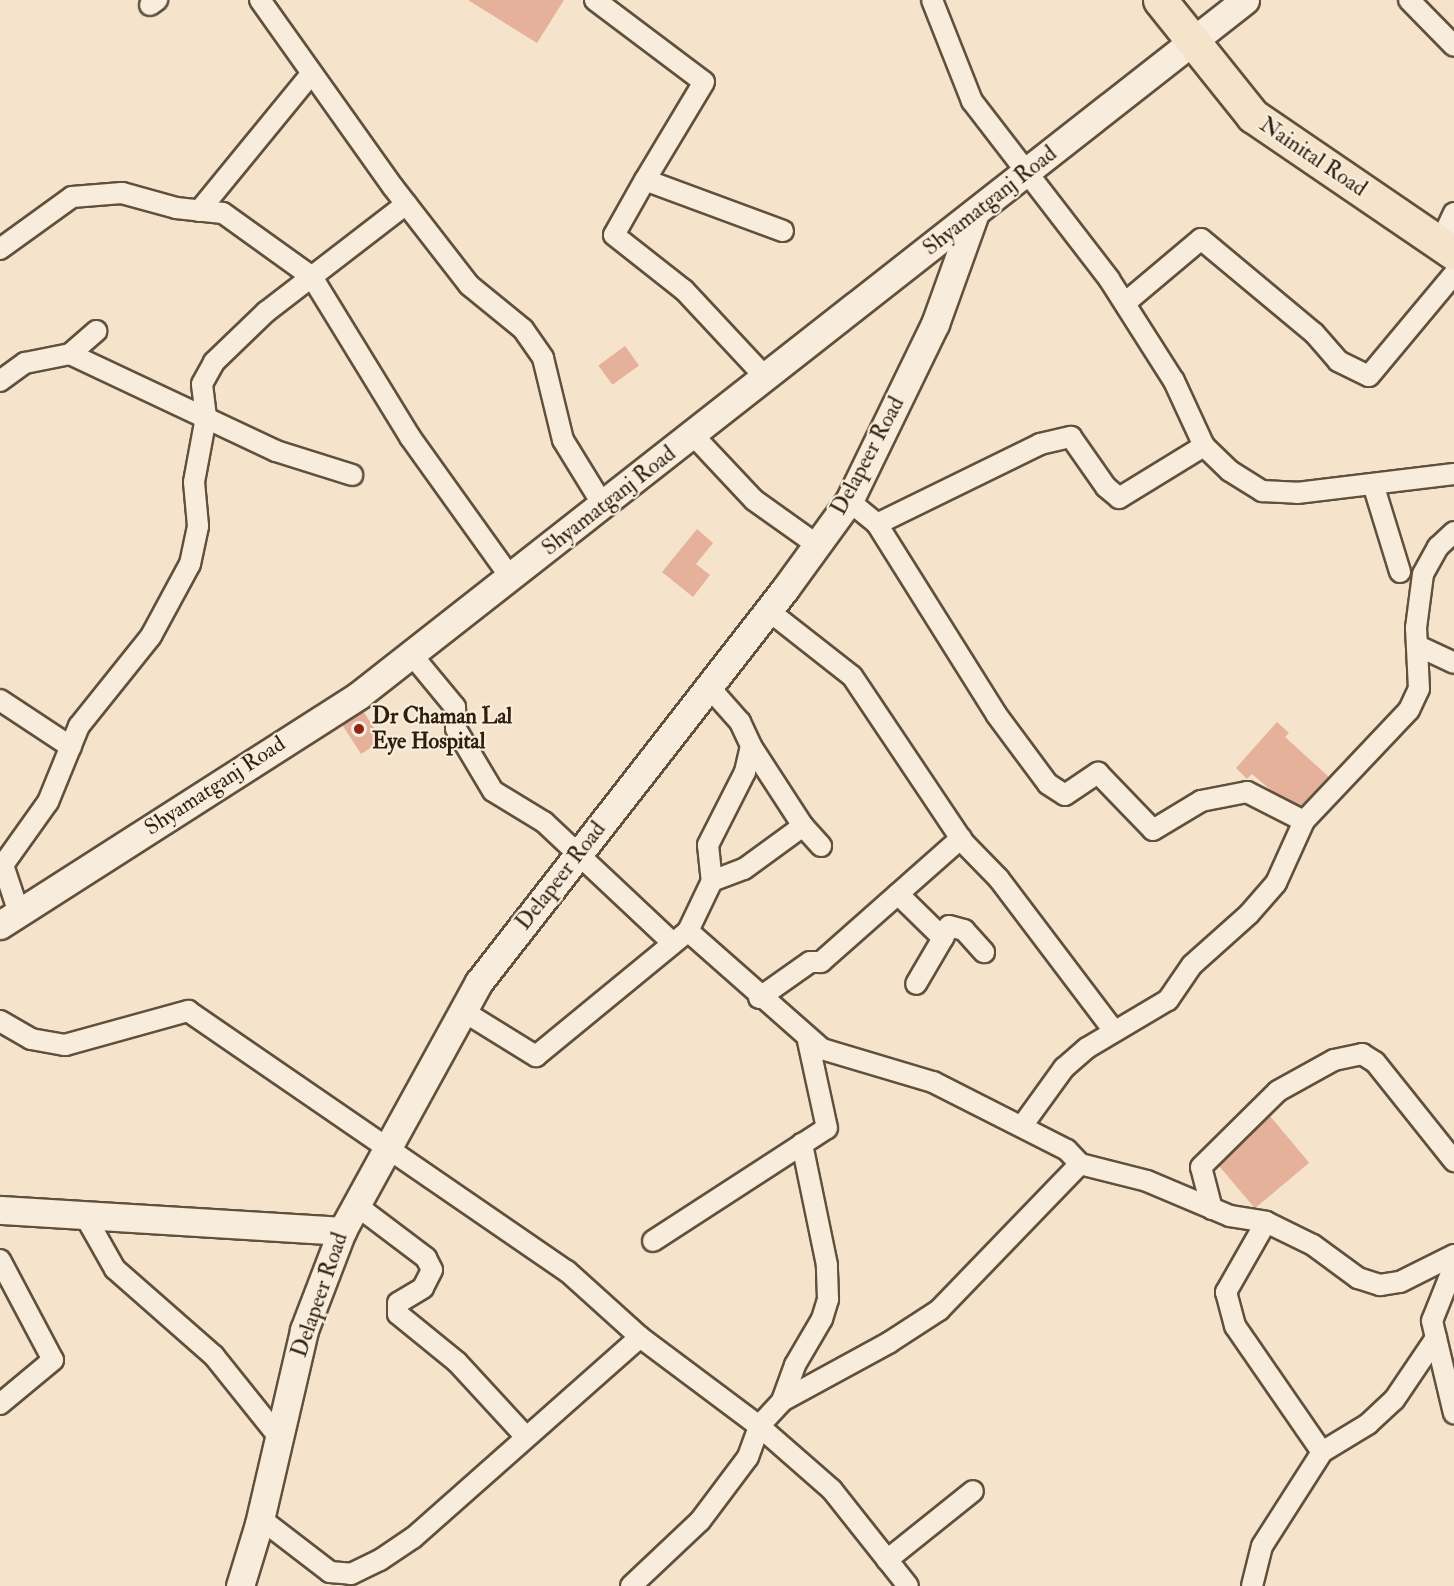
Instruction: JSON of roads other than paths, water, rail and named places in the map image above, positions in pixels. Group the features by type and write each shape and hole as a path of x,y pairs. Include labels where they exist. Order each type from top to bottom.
{"highway":[{"name":"Nainital Road","path":"1160,0 1253,116 1447,248"}],"street":[{"path":"260,0 406,204 469,285 523,329 543,358 563,440 603,505"},
{"path":"595,0 704,82 614,234 684,290 766,378"},
{"path":"932,0 972,101 1025,174 1125,303 1174,381 1204,446 1230,471 1262,490 1297,493 1454,474"},
{"name":"Shyamatganj Road","path":"9,919 359,695 766,378 1191,40 1245,0"},
{"path":"1409,0 1454,46"},
{"path":"198,211 312,73"},
{"path":"645,180 783,231"},
{"path":"0,249 72,197 122,193 198,211 223,213 312,277 410,437 511,578"},
{"path":"9,919 3,865 48,802 79,726 151,636 190,564 198,526 194,482 206,417 202,384 214,362 266,312 406,204"},
{"name":"Delapeer Road","path":"240,1586 261,1519 304,1330 342,1231 479,982 769,611 849,501 935,324 975,213"},
{"path":"1447,248 1454,213"},
{"path":"1125,303 1201,239 1314,333 1338,361 1369,376 1454,274"},
{"path":"0,381 26,363 70,354 96,331"},
{"path":"70,354 276,451 352,475"},
{"path":"693,435 754,500 817,545"},
{"path":"877,524 1040,444 1071,437 1106,486 1119,498 1204,446"},
{"path":"1373,484 1400,572"},
{"path":"849,501 877,524 996,714 1048,784 1065,795 1098,773 1153,830 1202,801 1247,792 1305,821"},
{"path":"1022,1126 1064,1068 1114,1032 1168,1000 1192,965 1256,907 1276,883 1305,821 1409,710 1419,689 1416,628 1423,574 1438,548 1454,532"},
{"path":"769,611 852,676 961,838 999,879 1114,1032"},
{"path":"1418,646 1454,663"},
{"path":"412,655 455,707 456,729 493,791 544,822 578,853 759,998 808,1041 822,1049 933,1082 1067,1150 1080,1164 1147,1181 1230,1216 1266,1222 1313,1245 1358,1278 1380,1286 1400,1282 1454,1255"},
{"path":"709,687 740,722 751,746 803,826 821,846"},
{"path":"0,700 71,747"},
{"path":"463,1011 536,1056 681,937 712,880 708,845 745,772 751,746"},
{"path":"712,880 744,869 803,826"},
{"path":"759,998 810,962 821,962 961,838"},
{"path":"898,894 943,938"},
{"path":"916,984 949,926 964,930 984,951"},
{"path":"0,1021 32,1039 65,1045 188,1011 387,1151 567,1271 640,1338 759,1426 832,1490 908,1586"},
{"path":"653,1241 827,1128 808,1041"},
{"path":"1212,1209 1201,1167 1278,1091 1334,1060 1362,1054 1375,1062 1454,1161"},
{"path":"783,1401 795,1365 822,1319 828,1299 827,1265 802,1144"},
{"path":"631,1586 700,1521 748,1457 759,1426 783,1401 890,1342 939,1310 988,1264 1080,1164"},
{"path":"356,1205 426,1258 432,1270 431,1278 423,1288 398,1303 398,1314 457,1362 526,1437"},
{"path":"0,1210 342,1231"},
{"path":"85,1216 114,1269 214,1356 279,1437"},
{"path":"1266,1222 1226,1292 1235,1326 1322,1452"},
{"path":"0,1260 53,1360 0,1404"},
{"path":"1454,1266 1449,1301 1432,1321 1454,1413"},
{"path":"261,1519 330,1572 351,1574 380,1560 413,1538 640,1338"},
{"path":"1252,1586 1262,1546 1322,1452 1368,1424 1394,1400 1436,1338"},
{"path":"887,1560 973,1491"}],"place":[{"name":"Dr Chaman Lal Eye Hospital","path":"359,729"}]}
